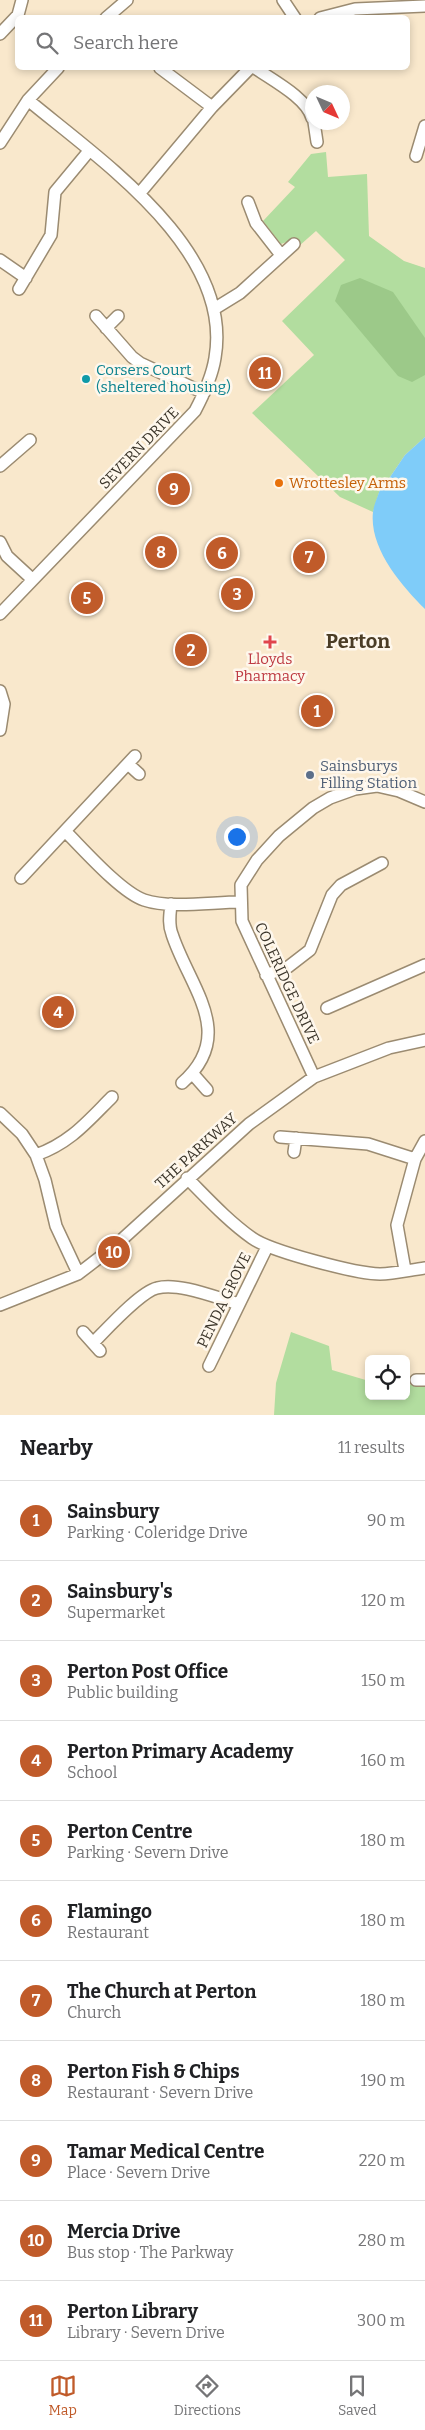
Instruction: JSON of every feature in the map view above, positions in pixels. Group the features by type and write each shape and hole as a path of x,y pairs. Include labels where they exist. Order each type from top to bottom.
{"street":[{"path":"18,15 22,0"},
{"path":"110,15 127,0"},
{"path":"283,0 293,15"},
{"path":"332,15 355,9 425,6"},
{"path":"0,34 15,18"},
{"path":"0,143 28,100 56,70"},
{"path":"163,70 212,107"},
{"path":"139,194 212,107 248,70"},
{"path":"258,70 305,103"},
{"name":"SEVERN DRIVE","path":"0,614 195,411 204,393 215,358 216,342 214,309 206,283 187,247 139,194 28,100"},
{"path":"416,156 425,126"},
{"path":"315,130 317,142"},
{"path":"19,289 51,235 55,192 89,151"},
{"path":"248,202 256,223 281,255"},
{"path":"214,309 240,293 294,244"},
{"path":"0,260 26,278"},
{"path":"96,316 132,357 140,363 204,393"},
{"path":"106,328 118,316"},
{"path":"0,466 30,440"},
{"path":"0,542 7,556 32,579"},
{"path":"0,691 4,704 0,730"},
{"path":"21,878 36,872 66,832 132,760 139,774"},
{"name":"COLERIDGE DRIVE","path":"314,1077 242,921 241,886 257,860 279,836 313,808 330,798 355,789 377,786 399,791 425,802"},
{"path":"66,832 134,895 144,900 171,904 240,902"},
{"path":"266,974 288,967 310,950 332,895 341,885 382,863"},
{"path":"171,904 169,918 171,933 206,1014 209,1035 205,1055 192,1074 182,1083"},
{"path":"327,1008 425,965"},
{"name":"THE PARKWAY","path":"0,1305 78,1273 116,1244 249,1124 314,1077 389,1048 425,1040"},
{"path":"192,1074 207,1090"},
{"path":"36,1155 56,1148 75,1134 112,1097"},
{"path":"0,1112 22,1134 36,1155 45,1180 56,1226 78,1273"},
{"path":"280,1137 368,1144 415,1159"},
{"path":"294,1152 296,1138"},
{"path":"405,1270 397,1225 415,1159 425,1141"},
{"path":"188,1178 220,1211 252,1238 267,1247 362,1272 380,1274 425,1268"},
{"name":"PENDA GROVE","path":"208,1366 267,1247"},
{"path":"83,1332 96,1347 144,1294 155,1288 180,1288 239,1304"}],"green space":[{"path":"326,152 328,177 367,174 369,236 404,261 425,268 425,437 405,455 386,483 381,486 373,512 340,497 252,413 314,355 282,321 345,260 316,231 299,246 295,239 281,244 263,221 295,187 288,182 311,154"},
{"path":"360,278 393,292 425,338 425,375 412,382 398,376 335,301 341,285"},
{"path":"291,1332 329,1346 332,1370 365,1380 365,1400 410,1400 410,1384 425,1386 425,1415 274,1415 276,1383"}],"water":[{"path":"425,437 425,609 406,589 381,552 373,526 373,512 381,486 386,483 405,455"}],"place":[{"name":"Perton Library","path":"265,373"},
{"name":"Corsers Court (sheltered housing)","path":"86,379"},
{"name":"Wrottesley Arms","path":"279,483"},
{"name":"Tamar Medical Centre","path":"174,489"},
{"name":"Perton Fish & Chips","path":"161,552"},
{"name":"Flamingo","path":"222,553"},
{"name":"The Church at Perton","path":"309,557"},
{"name":"Perton Post Office","path":"237,594"},
{"name":"Perton Centre","path":"87,598"},
{"name":"Lloyds Pharmacy","path":"270,642"},
{"name":"Sainsbury's","path":"191,650"},
{"name":"Sainsbury","path":"317,711"},
{"name":"Sainsburys Filling Station","path":"310,775"},
{"name":"Perton Primary Academy","path":"58,1012"},
{"name":"Mercia Drive","path":"114,1252"}],"district":[{"name":"Perton","path":"358,641"}]}
